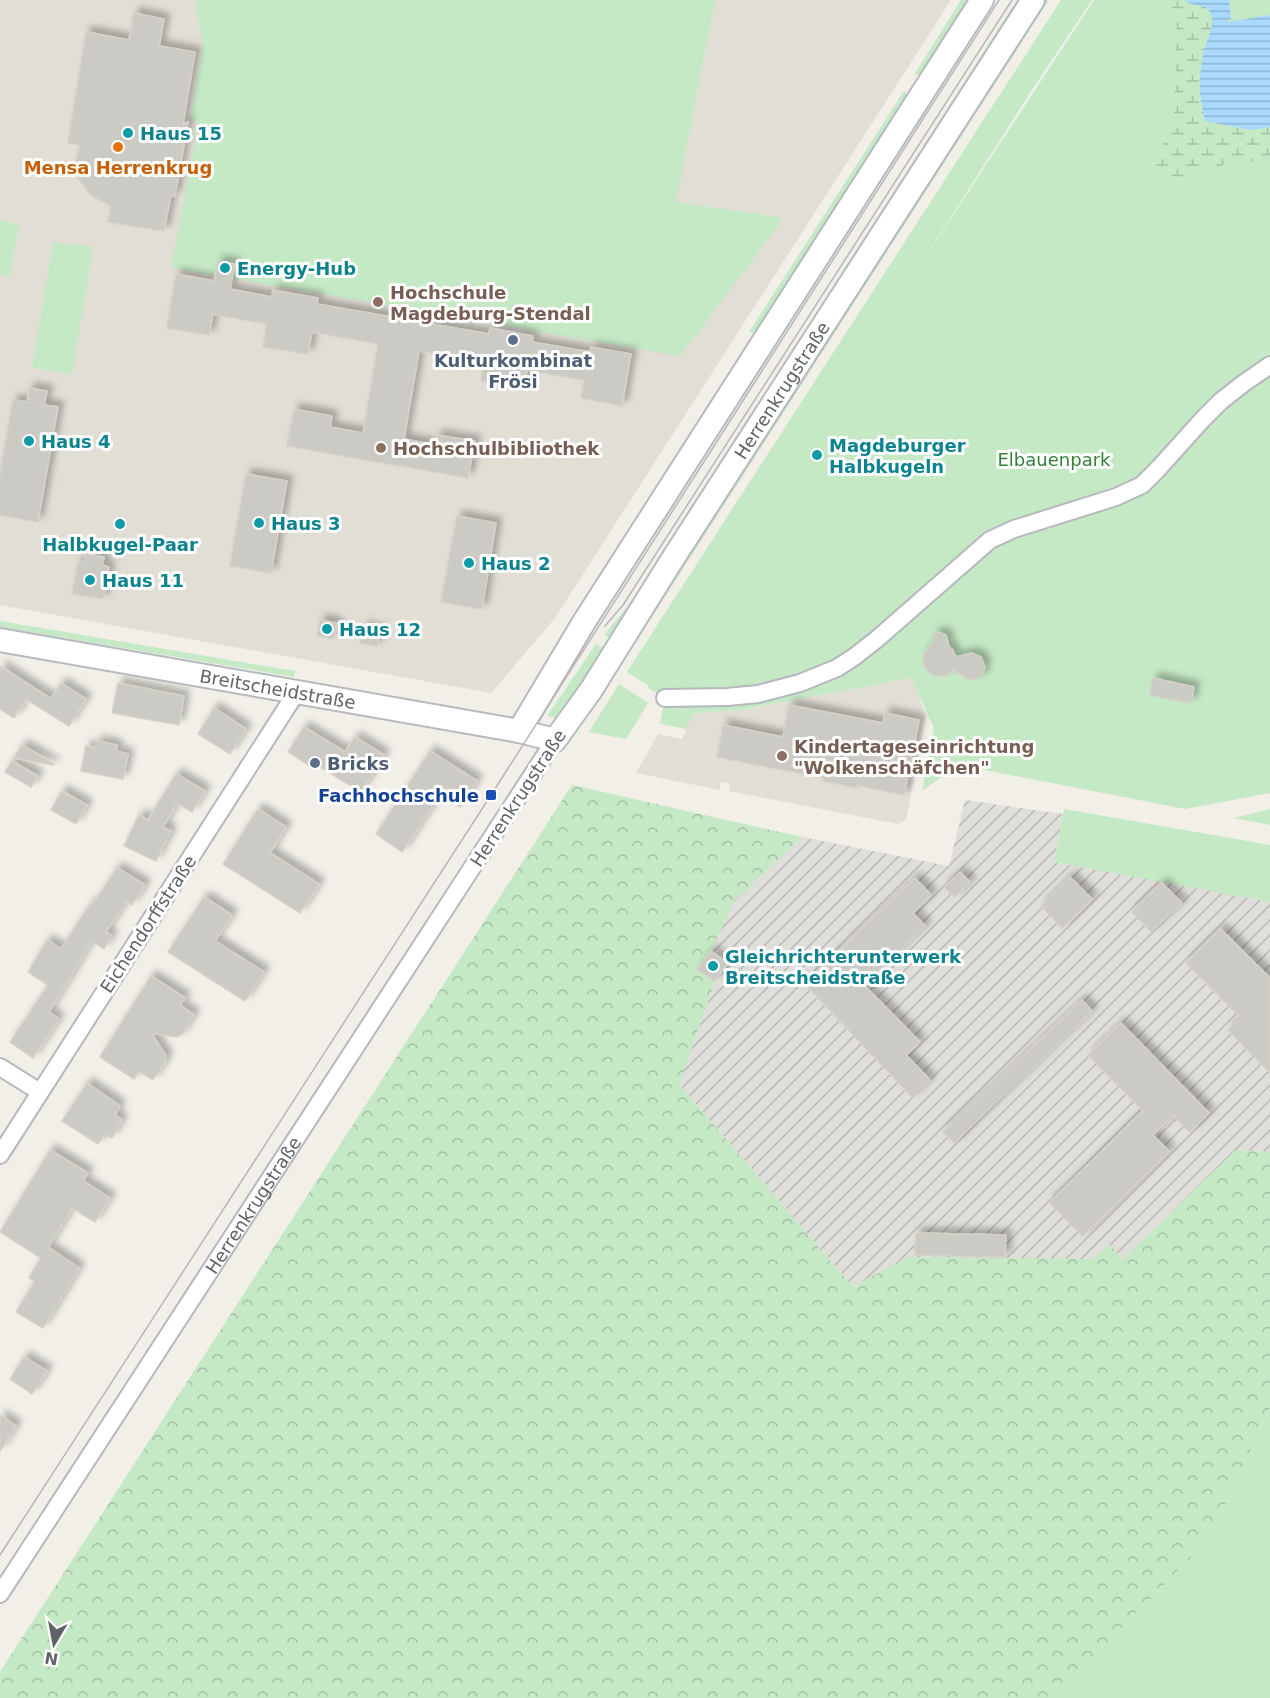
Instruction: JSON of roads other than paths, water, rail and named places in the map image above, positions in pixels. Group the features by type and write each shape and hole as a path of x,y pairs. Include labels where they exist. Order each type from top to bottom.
{"street":[{"name":"Herrenkrugstraße","path":"519,731 590,613 982,0"},
{"name":"Herrenkrugstraße","path":"0,1594 555,740 591,690 1033,0"},
{"path":"665,698 758,694 800,683 837,668 877,639 990,540 1014,529 1116,497 1142,485 1221,401 1270,365"},
{"name":"Breitscheidstraße","path":"0,640 519,731 555,740"},
{"name":"Eichendorffstraße","path":"0,1155 296,693"},
{"path":"0,1067 40,1092"}],"water":[{"path":"1185,0 1229,0 1231,19 1227,20 1228,22 1270,15 1270,127 1251,130 1205,121 1201,104 1200,77 1212,16 1206,7 1187,3"}],"tram line":[{"path":"0,1555 491,795 999,0"},
{"path":"605,626 623,605 1012,0"}],"place":[{"name":"Haus 15","path":"128,133"},
{"name":"Mensa Herrenkrug","path":"118,147"},
{"name":"Energy-Hub","path":"225,268"},
{"name":"Hochschule Magdeburg-Stendal","path":"378,302"},
{"name":"Kulturkombinat Frösi","path":"513,340"},
{"name":"Haus 4","path":"29,441"},
{"name":"Hochschulbibliothek","path":"381,448"},
{"name":"Magdeburger Halbkugeln","path":"817,455"},
{"name":"Haus 3","path":"259,523"},
{"name":"Halbkugel-Paar","path":"120,524"},
{"name":"Haus 2","path":"469,563"},
{"name":"Haus 11","path":"90,580"},
{"name":"Haus 12","path":"327,629"},
{"name":"Kindertageseinrichtung \"Wolkenschäfchen\"","path":"782,756"},
{"name":"Bricks","path":"315,763"},
{"name":"Fachhochschule","path":"491,795"},
{"name":"Gleichrichterunterwerk Breitscheidstraße","path":"713,966"}],"park label":[{"name":"Elbauenpark","path":"1054,459"}]}
